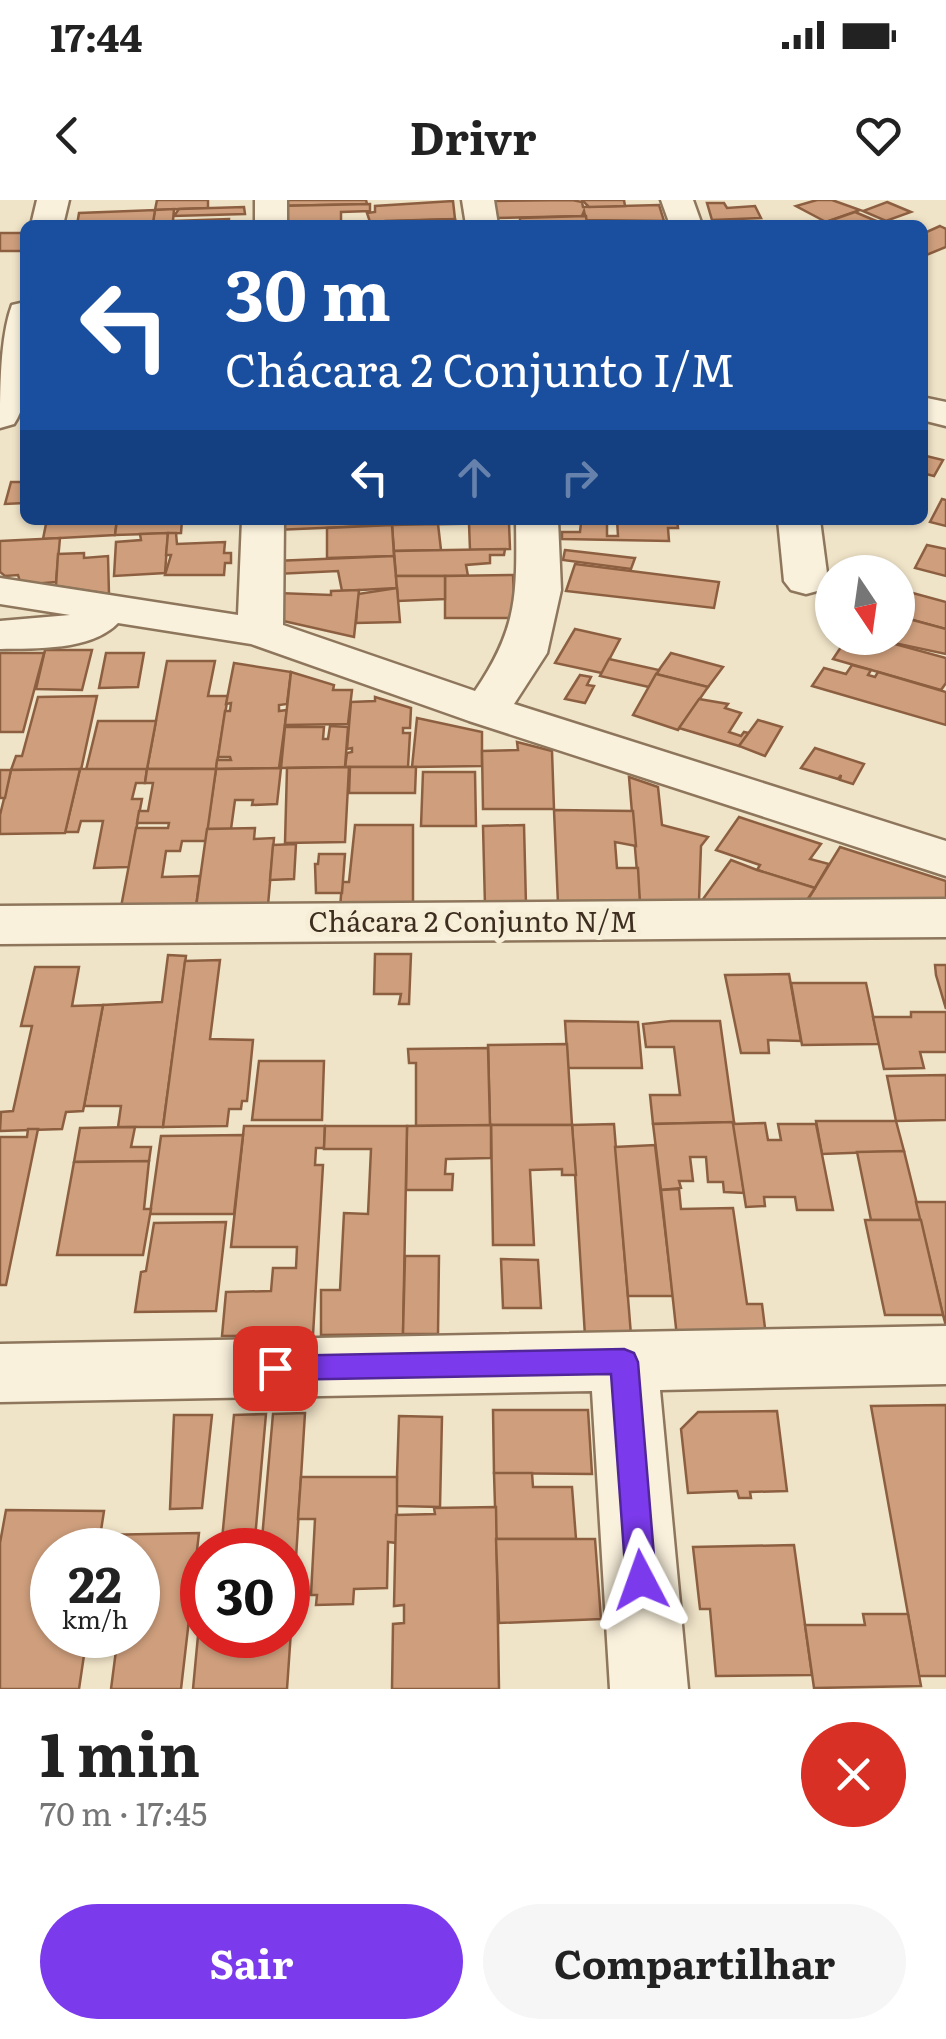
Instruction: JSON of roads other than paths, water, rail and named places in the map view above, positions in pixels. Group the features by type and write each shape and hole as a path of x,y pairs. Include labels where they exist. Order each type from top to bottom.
{"street":[{"path":"0,416 20,334"},
{"path":"260,632 263,525"},
{"path":"486,711 524,653 539,590 536,525"},
{"path":"800,525 806,581"},
{"path":"0,590 260,632 486,711 939,840"},
{"path":"0,634 43,634 86,627 112,610"},
{"name":"Chácara 2 Conjunto N/M","path":"0,925 946,918"},
{"path":"1,1378 946,1356"},
{"path":"624,1362 650,1689"}]}
